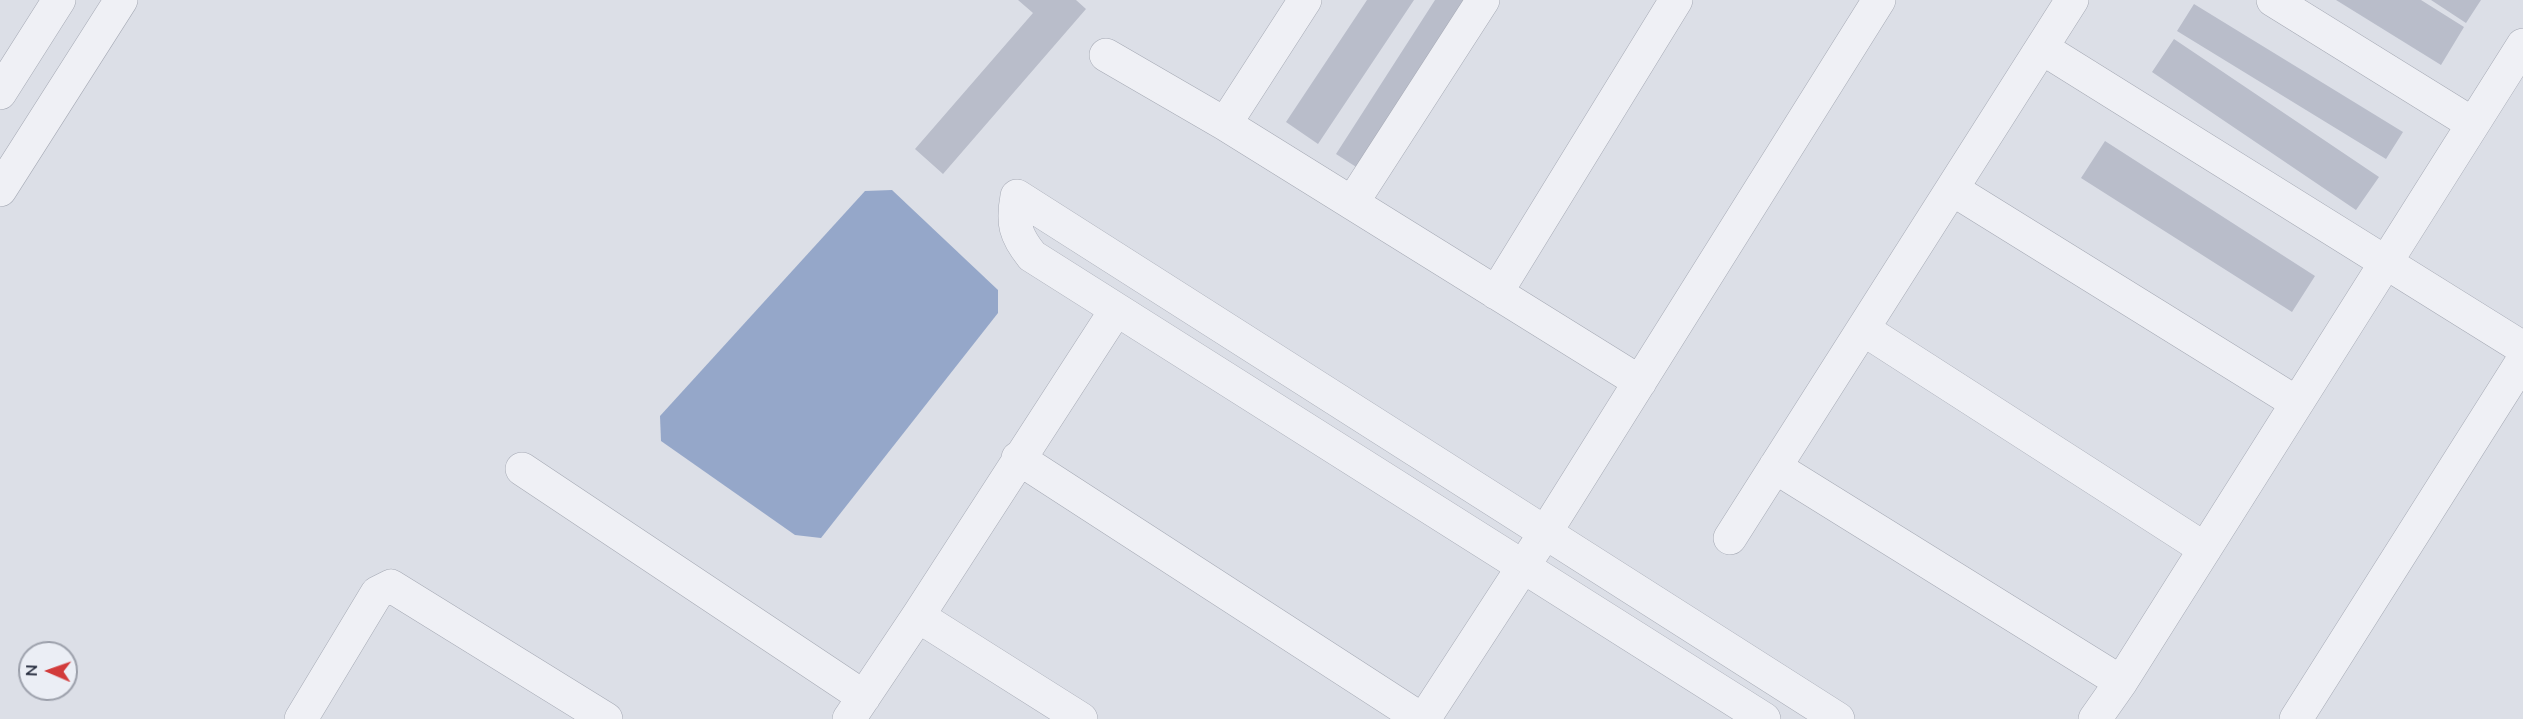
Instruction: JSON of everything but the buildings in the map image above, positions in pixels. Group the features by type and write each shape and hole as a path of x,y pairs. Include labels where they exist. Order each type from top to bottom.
{"street":[{"path":"0,93 60,0"},
{"path":"1225,124 1305,0"},
{"path":"1352,203 1484,0"},
{"path":"1496,293 1676,0"},
{"path":"1018,458 1423,719 1524,567 1879,0"},
{"path":"1730,538 2072,0"},
{"path":"2273,0 2473,124"},
{"path":"0,190 110,4"},
{"path":"2095,719 2121,682 2523,45"},
{"path":"2042,48 2523,348"},
{"path":"1106,55 1225,124 1640,382"},
{"path":"1952,189 2297,403"},
{"path":"1764,719 1032,256 1021,242 1015,227 1017,196 1839,719"},
{"path":"522,469 856,708 1116,310"},
{"path":"1863,329 2205,549"},
{"path":"2296,719 2523,360"},
{"path":"1775,467 2121,682"},
{"path":"303,718 377,593 391,586 606,719"},
{"path":"918,616 1059,713"}],"water":[{"path":"892,190 998,290 998,313 821,538 795,535 661,441 660,416 865,191"}]}
